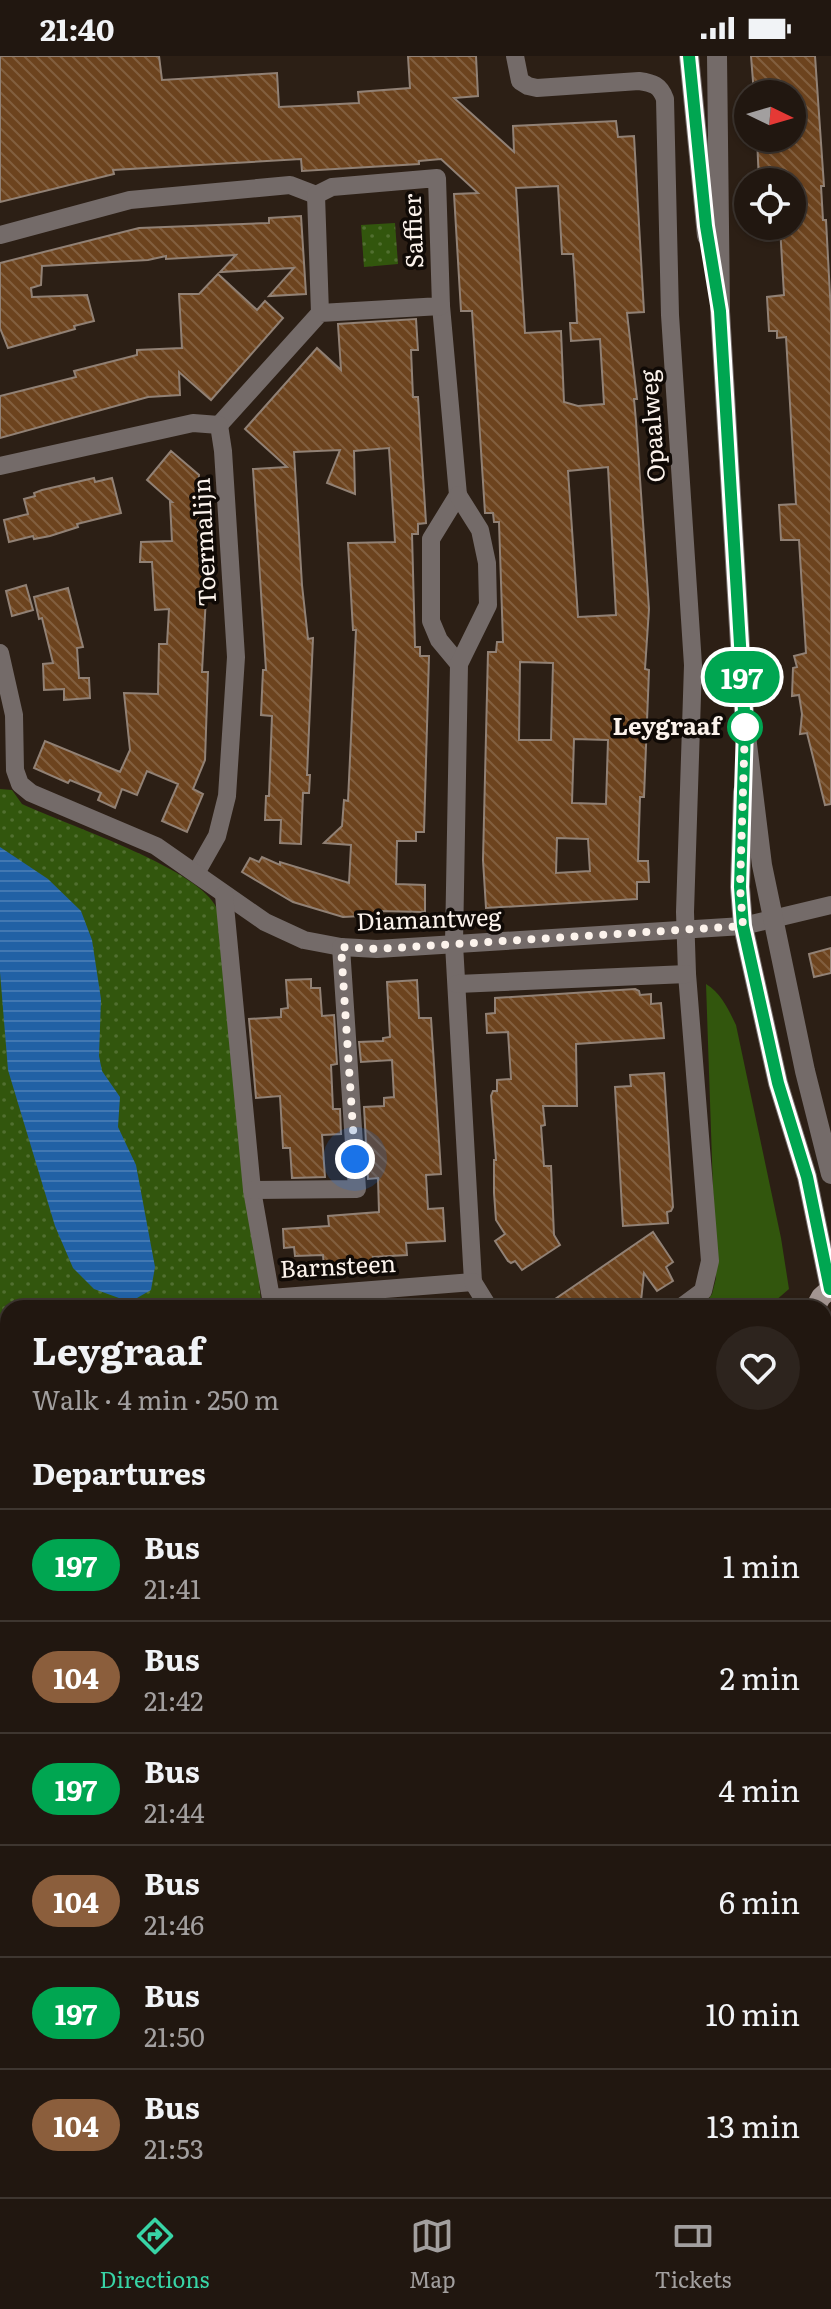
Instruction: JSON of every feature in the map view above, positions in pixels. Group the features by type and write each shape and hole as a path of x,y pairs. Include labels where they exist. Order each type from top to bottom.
{"street":[{"name":"Opaalweg","path":"515,56 520,81 528,86 537,88 639,81 661,88 665,99 670,315 693,665 685,930"},
{"path":"689,56 706,226 720,311"},
{"path":"717,56 720,311 745,728 762,865 805,1071 831,1174"},
{"name":"Saffier","path":"316,195 332,187 437,178 441,306"},
{"path":"0,235 130,200 290,185 316,195 320,313 219,425 193,423 0,466"},
{"path":"320,313 441,306 458,495 480,530 487,563 488,605 459,664 454,944 473,1282 484,1300"},
{"name":"Toermalijn","path":"196,873 217,836 227,796 236,657 219,425"},
{"path":"458,495 431,539 431,621 439,640 459,664"},
{"name":"Diamantweg","path":"0,653 14,715 15,770 20,784 31,793 156,846 265,922 304,940 341,947 377,949 685,930 743,926 831,905"},
{"path":"745,728 740,887 743,926 778,1083 807,1177 830,1289"},
{"name":"Barnsteen","path":"224,895 252,1190 271,1298 473,1282"},
{"path":"685,930 710,1261 703,1291 691,1300"},
{"path":"252,1190 357,1189 341,947"},
{"path":"457,984 687,974"}],"green space":[{"path":"395,223 398,264 364,267 361,225"},
{"path":"0,789 12,790 22,804 127,848 182,876 216,907 221,923 261,1300 0,1300"},
{"path":"706,984 720,997 736,1025 789,1289 776,1300 708,1300 716,1278"}],"water":[{"path":"0,847 48,879 81,911 92,940 101,999 99,1056 102,1071 120,1097 118,1127 136,1165 155,1267 151,1290 134,1300 124,1300 94,1289 73,1268 55,1226 8,1070 0,972"}],"building":[{"path":"0,56 159,56 162,80 277,73 279,107 359,103 358,92 410,88 408,56 476,56 478,96 454,98 514,152 513,126 616,121 618,137 634,136 644,312 627,313 637,399 634,399 649,609 645,669 649,670 644,797 640,797 638,861 648,861 649,882 637,882 637,899 486,908 483,860 488,652 496,652 497,642 503,642 499,522 494,522 493,513 485,513 472,311 461,311 454,194 478,193 441,159 419,161 419,164 302,171 301,159 113,170 114,174 0,202","holes":["558,186 562,254 573,254 577,323 570,323 571,341 600,339 604,404 578,406 564,402 561,331 525,333 516,188","608,467 616,615 578,617 568,471","520,662 553,663 551,740 519,740","574,739 608,740 606,804 572,803","557,838 588,839 590,871 556,873"]},
{"path":"751,56 815,56 831,314 831,804 825,805 807,733 800,734 802,714 799,695 792,696 793,668 797,667 794,656 806,653 799,540 781,540 779,505 796,504 786,337 777,338 777,331 769,331 767,297 784,295 781,240 806,240 806,168 758,168 758,152 806,152 806,80 753,80"},
{"path":"301,216 306,294 269,296 294,268 220,272 236,255 166,259 166,256 148,260 42,266 41,285 31,288 32,297 87,295 94,321 8,348 0,328 0,263 139,228 269,223 269,218"},
{"path":"218,274 257,310 265,301 283,318 211,400 179,372 180,395 148,397 0,438 0,396 76,377 74,371 137,355 137,350 182,348 179,294 199,294"},
{"path":"416,319 418,350 411,350 413,397 418,397 426,523 418,524 418,534 412,534 415,647 420,647 420,656 429,656 424,832 416,832 416,841 397,841 396,884 425,885 425,912 379,911 379,915 343,917 293,902 242,872 250,858 259,862 262,857 280,865 280,862 349,883 351,845 324,843 342,826 344,800 348,801 356,630 353,630 348,543 395,542 389,448 354,451 355,494 327,483 340,450 294,452 302,585 308,639 313,638 307,775 310,775 309,793 303,793 301,844 280,843 281,820 265,820 272,716 261,715 263,670 266,670 253,469 287,467 245,429 317,348 341,370 338,324"},
{"path":"171,451 199,475 196,507 201,506 202,531 198,532 200,569 205,568 202,672 208,672 205,760 193,789 203,794 187,832 162,821 178,784 147,771 137,795 122,789 115,808 98,800 101,793 34,768 45,741 120,772 130,750 124,693 158,694 159,644 167,644 169,609 155,610 152,562 140,562 141,542 172,541 172,502 147,480"},
{"path":"94,478 95,482 112,478 121,513 77,524 78,527 50,536 34,539 33,536 9,542 4,520 28,514 24,499 42,490"},
{"path":"26,585 33,610 12,616 6,591"},
{"path":"68,588 83,647 77,648 79,678 89,678 90,698 64,700 64,689 44,690 43,664 53,663 34,597"},
{"path":"831,948 831,973 814,977 809,954"},
{"path":"311,979 311,988 320,988 322,1016 334,1015 337,1064 331,1065 333,1109 340,1109 341,1134 322,1135 325,1177 292,1178 290,1148 283,1148 280,1096 256,1098 249,1019 281,1017 281,1009 288,1008 286,980"},
{"path":"417,980 419,1018 431,1018 441,1174 426,1175 428,1209 443,1208 445,1241 406,1243 407,1255 373,1257 373,1263 324,1267 323,1255 295,1256 294,1247 284,1248 283,1229 329,1226 328,1216 379,1212 378,1178 368,1179 364,1107 384,1106 384,1098 394,1097 392,1060 361,1062 359,1042 383,1041 383,1038 390,1037 387,982"},
{"path":"635,989 640,995 651,994 651,1004 661,1003 664,1038 576,1044 577,1106 543,1106 545,1125 541,1126 544,1166 551,1166 554,1235 560,1245 522,1270 515,1261 508,1261 495,1241 505,1234 496,1220 496,1160 491,1096 493,1091 497,1091 497,1080 511,1079 508,1032 487,1033 486,1014 495,1013 495,998"},
{"path":"664,1073 673,1207 667,1212 668,1223 623,1226 615,1087 631,1086 630,1075"},
{"path":"653,1232 673,1262 666,1267 673,1281 657,1291 644,1273 641,1300 554,1300"}],"bus line":[{"name":"197","path":"689,56 706,226 720,311 745,728 740,887 743,926 778,1083 807,1177 830,1289"}],"place":[{"name":"Leygraaf","path":"745,727"}],"route":[{"path":"355,1159 341,947 377,949 743,926 740,887 745,727"}]}
